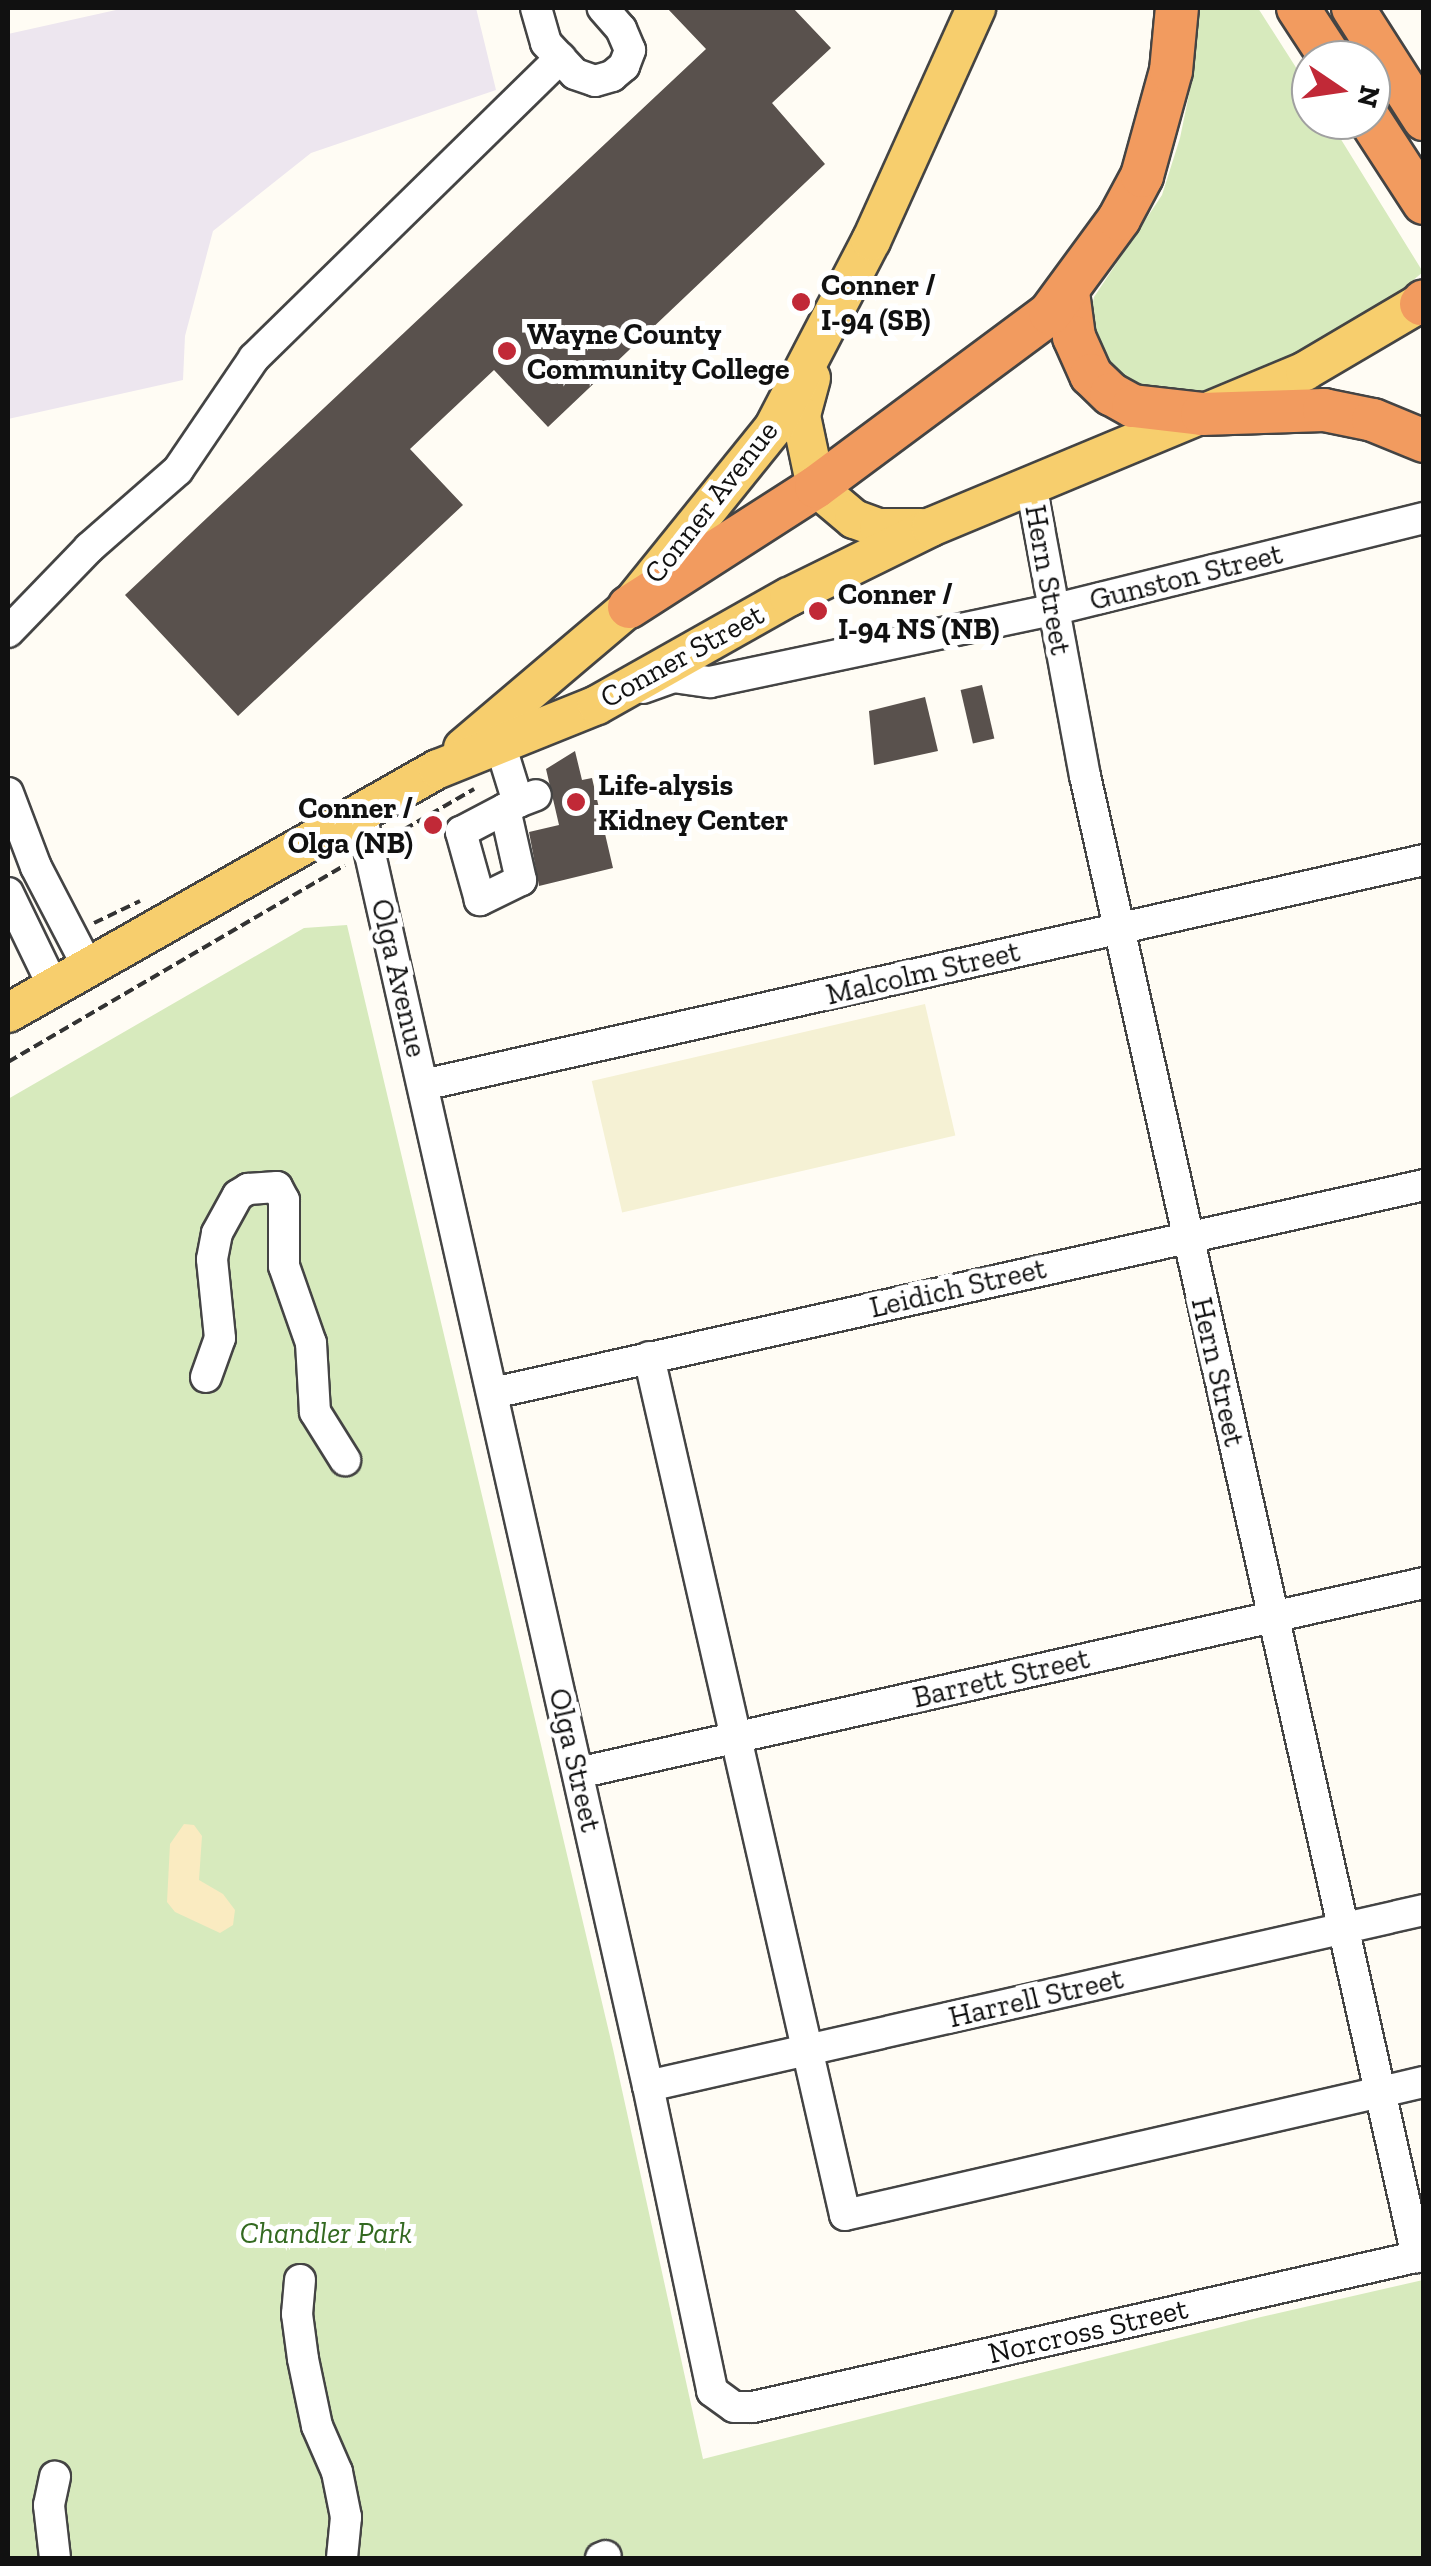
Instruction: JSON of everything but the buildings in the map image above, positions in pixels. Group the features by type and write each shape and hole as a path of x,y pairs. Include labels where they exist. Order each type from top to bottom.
{"highway":[{"path":"628,607 816,487 1050,313 1119,219 1142,176 1171,71 1177,8"},
{"path":"1298,8 1319,40"},
{"path":"1354,8 1424,119"},
{"path":"1383,140 1424,203"},
{"path":"1068,292 1082,359 1090,375 1111,394 1133,406 1202,414 1324,410 1372,420 1424,440"}],"main road":[{"name":"Conner Avenue","path":"438,769 628,607 774,427 833,320 976,8"},
{"name":"Conner Street","path":"8,1012 52,986 79,950 362,814 438,769 597,705 774,605 931,528 1321,363 1423,302"},
{"path":"833,320 801,416 816,487 841,511 879,528 931,528"}],"street":[{"path":"536,8 546,43 574,74 594,81 612,76 624,66 630,50 603,8"},
{"path":"8,632 89,548 178,470 254,358 560,58"},
{"name":"Hern Street","path":"1031,486 1052,610 1119,929 1420,2256"},
{"name":"Gunston Street","path":"597,705 673,677 710,682 1052,610 1424,518"},
{"path":"500,744 520,802"},
{"path":"8,794 36,867 79,950"},
{"name":"Olga Avenue","path":"362,814 423,1084"},
{"name":"Malcolm Street","path":"423,1084 1424,860"},
{"path":"8,893 52,986"},
{"name":"Olga Street","path":"423,1084 648,2086 712,2391 734,2406 753,2407"},
{"name":"Leidich Street","path":"493,1392 1424,1185"},
{"path":"206,1377 220,1338 212,1259 217,1233 238,1195 248,1188 276,1187 284,1200 284,1266 311,1343 314,1412 345,1460"},
{"path":"649,1357 845,2215 1424,2082"},
{"name":"Barrett Street","path":"578,1773 1424,1583"},
{"name":"Harrell Street","path":"648,2086 1424,1910"},
{"name":"Norcross Street","path":"753,2407 1420,2256"},
{"path":"300,2280 297,2314 302,2359 317,2426 340,2487 346,2517 342,2558"},
{"path":"55,2558 49,2505 56,2477"}],"path":[{"path":"79,950 152,894"}],"shaded area":[{"path":"125,8 476,8 496,90 311,153 213,231 185,336 183,380 8,419 8,34"},
{"path":"925,1004 955,1136 622,1212 592,1081"}],"green space":[{"path":"1196,8 1258,8 1291,60 1291,140 1341,140 1423,272 1366,319 1273,365 1196,393 1144,395 1120,382 1090,340 1091,312 1094,297 1162,195 1180,138 1194,70"},
{"name":"Chandler Park","path":"347,925 613,2049 703,2459 1261,2317 1423,2280 1423,2558 8,2558 8,1099 304,928"}],"sand":[{"path":"184,1824 194,1825 202,1836 199,1880 223,1894 235,1910 233,1925 220,1933 175,1912 167,1902 170,1844"}],"place":[{"name":"Conner / I-94 (SB)","path":"801,302"},
{"name":"Wayne County Community College","path":"507,351"},
{"name":"Conner / I-94 NS (NB)","path":"818,611"},
{"name":"Life-alysis Kidney Center","path":"576,802"},
{"name":"Conner / Olga (NB)","path":"433,825"}]}
